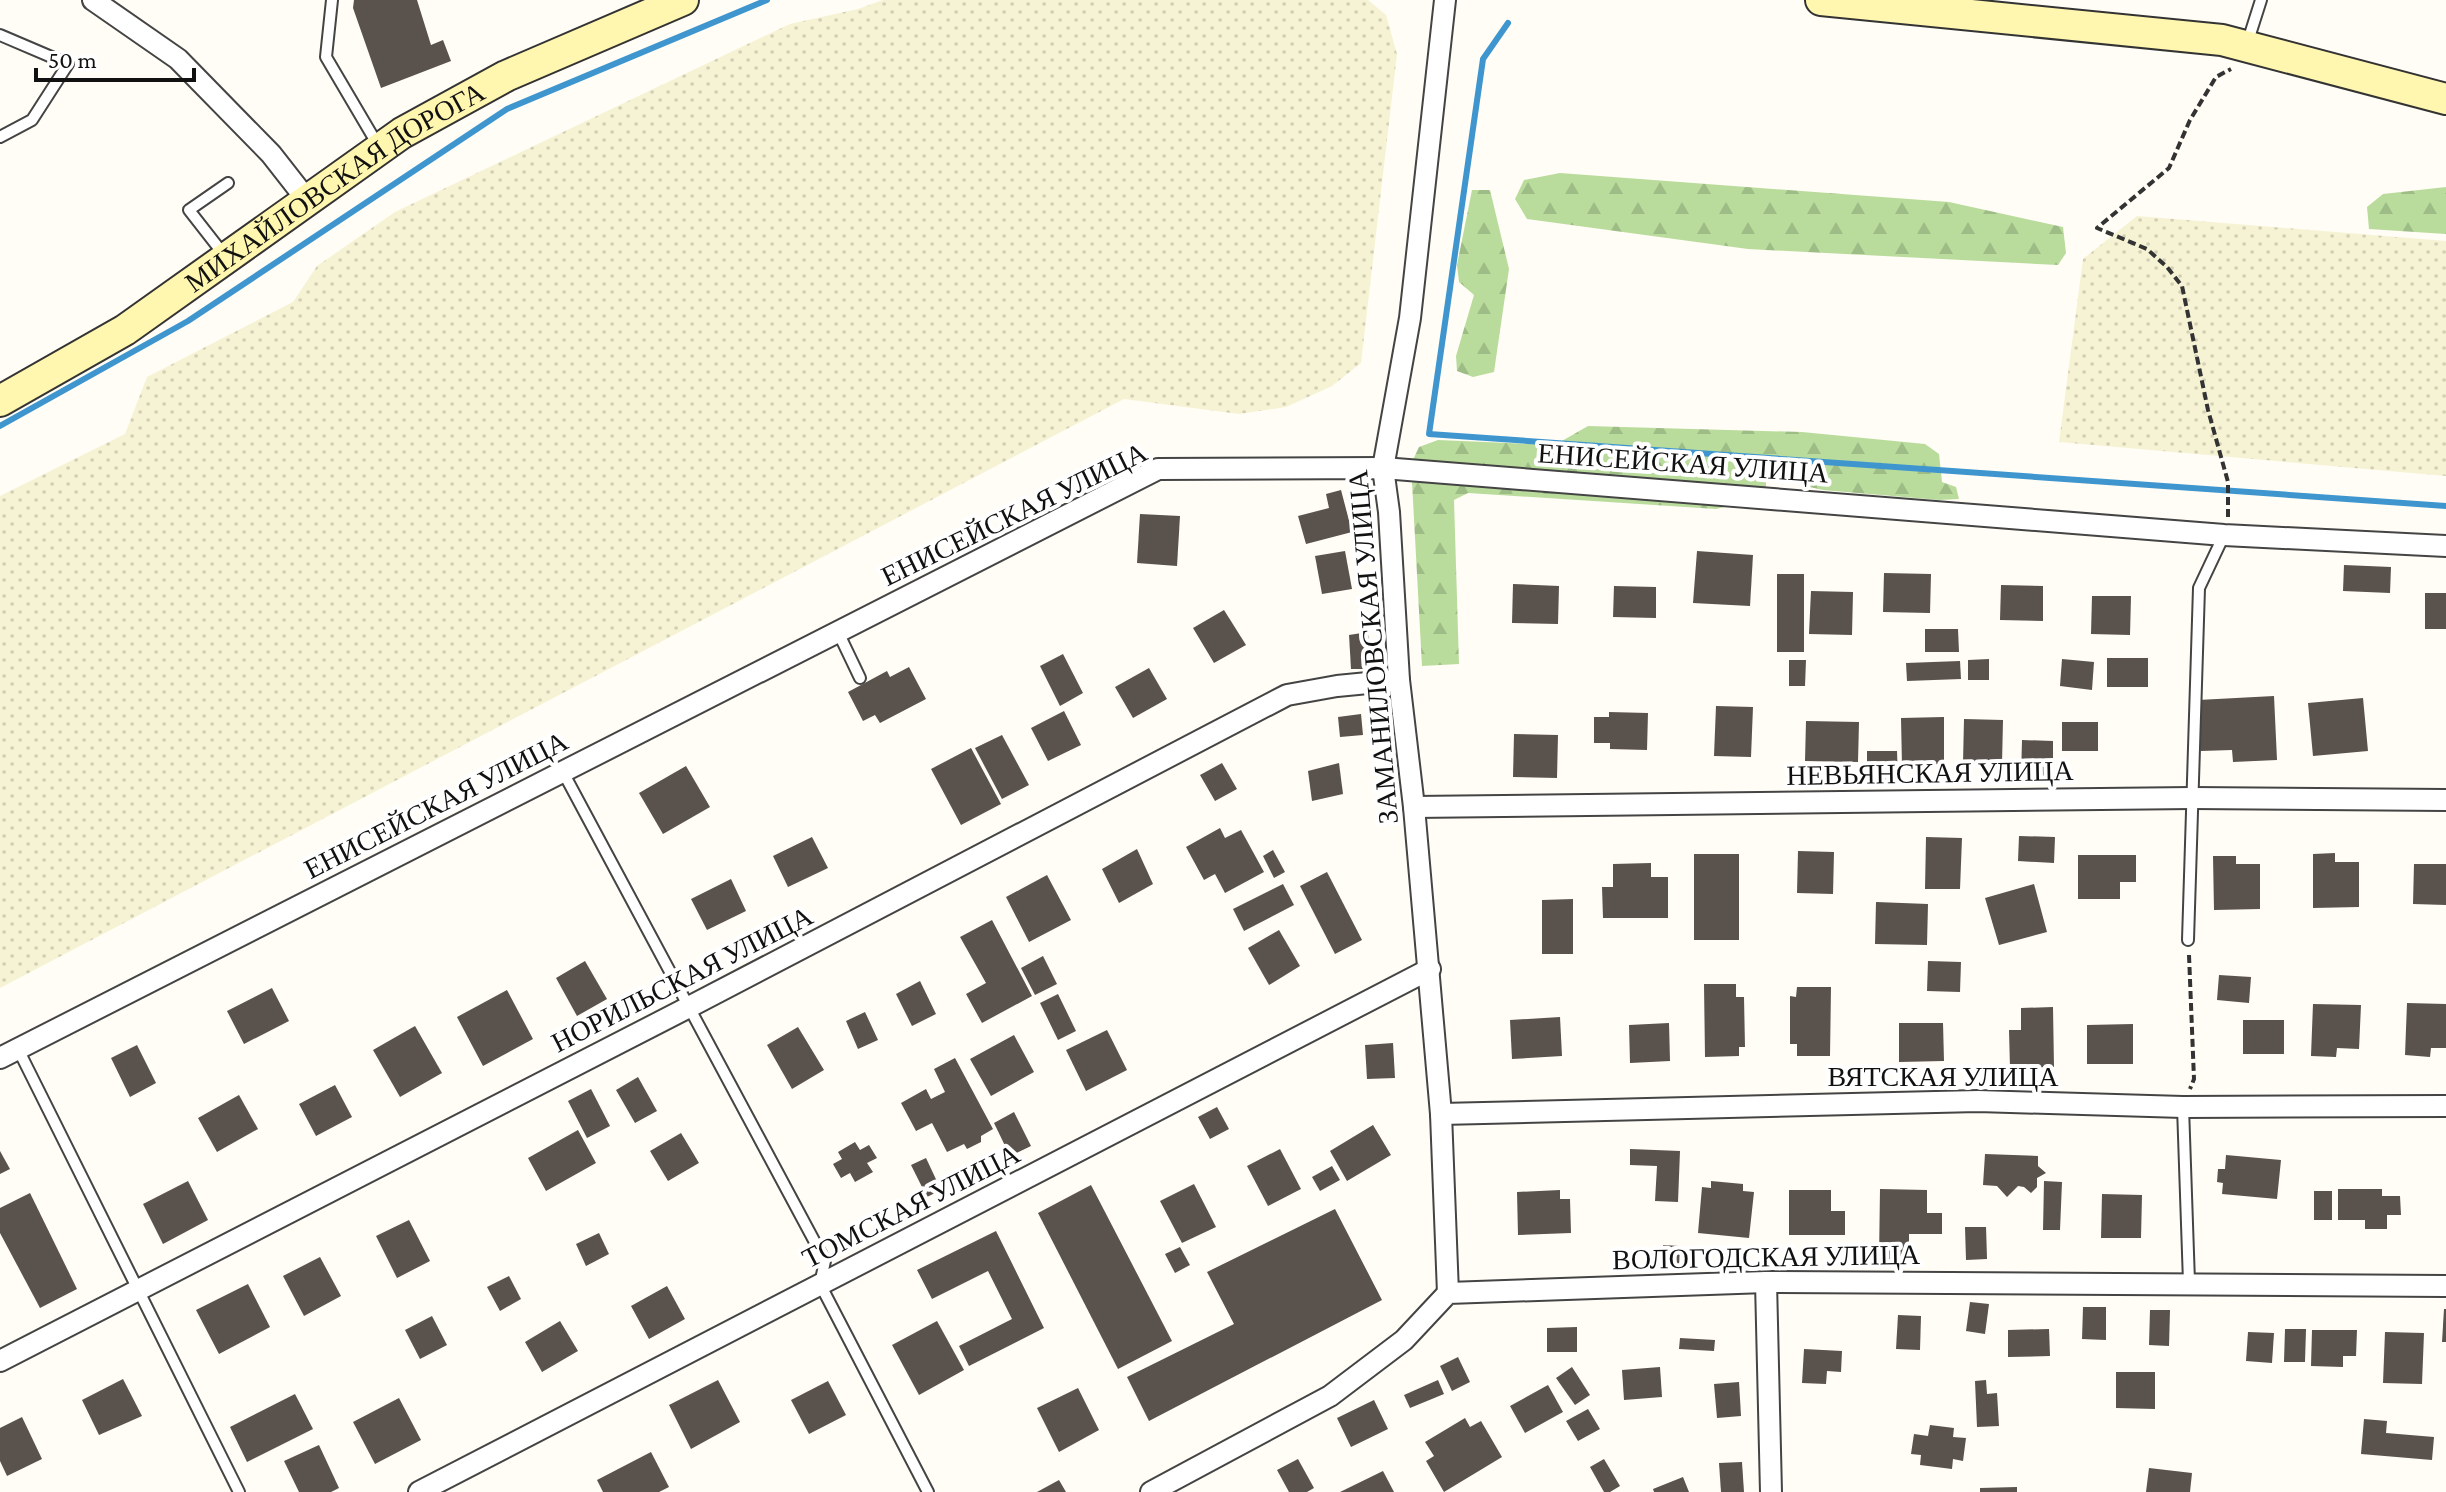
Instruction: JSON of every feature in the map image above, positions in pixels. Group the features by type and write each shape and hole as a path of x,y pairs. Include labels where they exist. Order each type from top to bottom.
{"street":[{"path":"93,0 178,59 271,154 307,200"},
{"name":"МИХАЙЛОВСКАЯ ДОРОГА","path":"0,401 125,330 379,148 506,76 683,0"},
{"name":"ЗАМАНИЛОВСКАЯ УЛИЦА","path":"1445,0 1410,318 1383,468 1389,512 1399,680 1430,969 1441,1114 1448,1293"},
{"path":"1821,0 2222,40 2446,99"},
{"name":"ЕНИСЕЙСКАЯ УЛИЦА","path":"9,1054 1158,469 1383,468 2224,535 2446,546"},
{"name":"НОРИЛЬСКАЯ УЛИЦА","path":"0,1361 1287,695 1399,680"},
{"name":"НЕВЬЯНСКАЯ УЛИЦА","path":"1414,807 2192,798 2446,800"},
{"name":"ТОМСКАЯ УЛИЦА","path":"419,1492 1430,969"},
{"name":"ВЯТСКАЯ УЛИЦА","path":"1441,1114 1978,1101 2183,1107 2446,1106"},
{"path":"1766,1282 1771,1492"},
{"name":"ВОЛОГОДСКАЯ УЛИЦА","path":"1448,1293 1766,1282 2189,1282 2446,1286"},
{"path":"1151,1492 1330,1396 1404,1340 1448,1293"}],"lane":[{"path":"332,0 326,57 379,148"},
{"path":"2246,46 2261,0"},
{"path":"0,35 68,64 32,120 0,137"},
{"path":"226,258 189,210 228,183"},
{"path":"2188,940 2199,588 2224,535"},
{"path":"838,632 860,678"},
{"path":"563,772 825,1261 820,1284 928,1492"},
{"path":"9,1054 136,1289 239,1492"},
{"path":"2183,1107 2189,1282"}],"path":[{"path":"2224,535 2229,513 2228,482 2208,410 2182,286 2147,249 2097,228 2169,168 2190,120 2216,77 2244,61 2246,46"},
{"path":"2183,1107 2194,1079 2188,940"}],"shaded area":[{"path":"883,0 1368,0 1386,15 1397,54 1361,363 1332,386 1286,407 1239,414 1124,399 0,988 0,496 125,434 147,377 293,302 317,266 395,212 790,24 858,9"},
{"path":"2137,216 2446,241 2446,476 2059,442 2083,259"}],"green space":[{"path":"1560,173 1949,202 2063,227 2066,253 2058,265 1748,249 1527,219 1515,199 1524,180"},
{"path":"2446,187 2446,234 2369,229 2367,207 2383,194"},
{"path":"1472,190 1490,190 1509,269 1494,372 1473,377 1457,371 1456,356 1474,295 1459,282 1457,265"},
{"path":"1588,426 1802,432 1925,444 1939,454 1942,482 1956,487 1959,499 1823,490 1810,487 1812,466 1766,462 1766,493 1757,500 1716,509 1468,493 1454,500 1459,664 1422,666 1411,464 1419,447 1438,440 1555,445"}],"building":[{"path":"354,0 417,0 431,45 443,40 451,61 381,88 353,8"},
{"path":"1341,490 1352,532 1306,544 1298,516 1329,508 1326,494"},
{"path":"1140,514 1180,516 1177,566 1137,563"},
{"path":"1345,551 1352,589 1322,594 1315,556"},
{"path":"1697,551 1753,555 1750,606 1693,603"},
{"path":"2344,565 2391,567 2390,593 2343,591"},
{"path":"1884,573 1931,574 1930,613 1883,612"},
{"path":"1777,574 1804,574 1804,652 1777,652"},
{"path":"1513,584 1559,586 1558,624 1512,623"},
{"path":"2001,585 2043,586 2043,621 2000,620"},
{"path":"1614,586 1656,587 1656,618 1613,617"},
{"path":"1811,591 1853,592 1852,635 1809,634"},
{"path":"2425,593 2446,593 2446,629 2425,629"},
{"path":"2092,596 2131,596 2130,635 2091,634"},
{"path":"1224,610 1246,645 1214,663 1193,628"},
{"path":"1925,629 1958,629 1959,652 1925,652"},
{"path":"1368,632 1371,669 1351,669 1349,635"},
{"path":"1063,654 1083,693 1060,706 1040,666"},
{"path":"2107,658 2148,658 2148,687 2107,687"},
{"path":"1989,659 1989,680 1968,680 1968,660"},
{"path":"2062,659 2094,662 2092,690 2060,686"},
{"path":"1789,660 1806,660 1805,686 1789,686"},
{"path":"1960,661 1961,679 1907,681 1906,663"},
{"path":"909,667 926,699 880,723 875,715 863,721 848,692 887,671 890,677"},
{"path":"1149,668 1167,699 1133,718 1115,687"},
{"path":"2274,696 2277,760 2233,762 2232,750 2201,751 2198,700"},
{"path":"2363,698 2368,751 2313,756 2308,703"},
{"path":"1716,706 1753,707 1751,757 1714,756"},
{"path":"1064,711 1081,745 1048,761 1031,728"},
{"path":"1609,712 1648,713 1647,750 1610,749 1610,743 1594,743 1594,717 1609,717"},
{"path":"1361,714 1363,735 1340,737 1338,717"},
{"path":"1944,717 1944,764 1902,765 1901,718"},
{"path":"1964,719 2003,720 2002,764 1963,763"},
{"path":"1806,721 1859,722 1858,762 1805,761"},
{"path":"2062,722 2098,722 2098,751 2062,751"},
{"path":"1514,734 1558,735 1557,778 1513,777"},
{"path":"1002,735 1029,785 1002,799 975,748"},
{"path":"2022,740 2053,741 2053,779 2021,778"},
{"path":"971,748 1001,804 961,825 931,769"},
{"path":"1867,751 1897,751 1898,781 1867,781"},
{"path":"1222,763 1237,789 1215,801 1200,775"},
{"path":"1339,763 1343,794 1312,801 1308,771"},
{"path":"686,766 710,807 663,834 639,793"},
{"path":"1220,828 1225,838 1241,830 1264,872 1225,893 1215,874 1204,880 1186,847"},
{"path":"2019,836 2055,837 2054,863 2018,861"},
{"path":"812,837 828,868 788,887 773,856"},
{"path":"1926,837 1962,838 1960,889 1925,889"},
{"path":"1137,849 1153,884 1119,903 1102,869"},
{"path":"1273,850 1285,872 1274,878 1263,856"},
{"path":"1798,851 1834,852 1833,894 1797,893"},
{"path":"2335,853 2335,862 2359,862 2359,907 2313,908 2313,854"},
{"path":"1694,854 1739,854 1739,940 1694,940"},
{"path":"2078,855 2136,855 2136,882 2120,882 2120,899 2078,899"},
{"path":"2213,856 2236,856 2236,864 2260,864 2260,909 2214,910"},
{"path":"1651,863 1651,877 1668,877 1668,918 1603,918 1602,887 1613,887 1613,864"},
{"path":"2414,864 2446,864 2446,905 2413,904"},
{"path":"1327,872 1362,940 1335,954 1300,886"},
{"path":"1047,875 1071,920 1029,942 1006,897"},
{"path":"731,879 746,911 707,930 691,899"},
{"path":"1283,884 1294,905 1244,931 1233,909"},
{"path":"2034,884 2047,932 1999,945 1985,898"},
{"path":"1573,899 1573,954 1542,954 1542,900"},
{"path":"1876,902 1928,904 1927,945 1875,944"},
{"path":"992,920 1032,996 982,1023 966,994 986,983 960,937"},
{"path":"1279,930 1300,966 1269,985 1248,948"},
{"path":"1043,956 1057,984 1035,995 1021,968"},
{"path":"585,961 607,999 577,1016 556,978"},
{"path":"1928,961 1961,962 1960,992 1927,991"},
{"path":"2219,975 2251,977 2249,1003 2217,1000"},
{"path":"920,981 936,1014 912,1026 896,994"},
{"path":"1704,984 1736,984 1736,997 1744,997 1745,1047 1739,1047 1739,1056 1705,1057"},
{"path":"1797,987 1831,987 1830,1056 1797,1056 1797,1044 1790,1044 1790,996 1796,997"},
{"path":"272,988 289,1021 244,1044 227,1011"},
{"path":"507,990 533,1039 483,1066 457,1017"},
{"path":"1058,994 1076,1031 1058,1040 1040,1003"},
{"path":"2407,1003 2446,1004 2446,1048 2431,1048 2430,1057 2405,1055"},
{"path":"2313,1004 2361,1005 2359,1049 2337,1048 2336,1057 2311,1056"},
{"path":"2053,1007 2054,1067 2010,1068 2009,1030 2021,1030 2021,1008"},
{"path":"865,1012 878,1040 858,1049 846,1021"},
{"path":"1560,1017 1562,1056 1512,1059 1510,1020"},
{"path":"2243,1020 2284,1020 2284,1054 2243,1054"},
{"path":"1669,1023 1670,1061 1630,1063 1629,1025"},
{"path":"1899,1023 1943,1023 1944,1061 1899,1062"},
{"path":"2133,1024 2133,1064 2087,1064 2087,1025"},
{"path":"415,1026 442,1073 400,1097 373,1050"},
{"path":"798,1027 824,1070 792,1089 767,1045"},
{"path":"1107,1030 1127,1070 1086,1091 1066,1050"},
{"path":"1014,1035 1034,1072 991,1096 970,1059"},
{"path":"1393,1043 1395,1078 1367,1079 1365,1045"},
{"path":"137,1045 156,1083 130,1097 111,1058"},
{"path":"955,1058 993,1129 981,1136 981,1142 967,1149 964,1144 947,1152 932,1123 916,1131 901,1103 926,1089 931,1099 945,1092 934,1069"},
{"path":"638,1077 657,1111 635,1123 616,1090"},
{"path":"335,1085 352,1117 316,1136 299,1104"},
{"path":"591,1089 610,1126 587,1138 568,1101"},
{"path":"239,1095 258,1129 217,1152 198,1118"},
{"path":"1217,1107 1229,1129 1210,1139 1198,1117"},
{"path":"1014,1112 1031,1146 1010,1156 994,1123"},
{"path":"1373,1125 1391,1155 1347,1181 1330,1151"},
{"path":"578,1130 596,1163 546,1191 528,1158"},
{"path":"681,1133 699,1163 668,1181 650,1151"},
{"path":"855,1142 860,1150 869,1145 877,1158 867,1163 873,1172 855,1182 850,1173 841,1178 833,1164 842,1159 838,1152"},
{"path":"1280,1149 1301,1189 1268,1206 1247,1166"},
{"path":"1630,1149 1680,1151 1678,1202 1655,1201 1657,1166 1630,1165"},
{"path":"0,1151 10,1169 0,1174"},
{"path":"1985,1154 2038,1156 2038,1166 2046,1173 2037,1178 2037,1187 2031,1193 2018,1186 2007,1197 1997,1186 1983,1185"},
{"path":"2226,1155 2281,1160 2277,1199 2222,1194 2223,1183 2217,1182 2218,1169 2225,1169"},
{"path":"926,1158 941,1190 927,1197 911,1165"},
{"path":"1332,1166 1340,1180 1320,1191 1312,1177"},
{"path":"188,1181 208,1220 163,1244 143,1204"},
{"path":"1711,1181 1743,1184 1743,1191 1754,1192 1749,1238 1698,1233 1702,1187 1711,1188"},
{"path":"2044,1181 2062,1182 2060,1230 2043,1230"},
{"path":"1194,1184 1216,1227 1182,1243 1160,1201"},
{"path":"1091,1185 1172,1341 1118,1369 1038,1213"},
{"path":"1880,1189 1927,1190 1927,1213 1942,1213 1942,1234 1909,1234 1909,1260 1879,1260"},
{"path":"2338,1189 2382,1189 2382,1196 2400,1196 2401,1215 2387,1215 2387,1229 2365,1229 2365,1220 2338,1220"},
{"path":"1560,1190 1560,1199 1570,1199 1571,1233 1518,1235 1517,1192"},
{"path":"1789,1190 1831,1190 1831,1211 1845,1211 1845,1235 1789,1235"},
{"path":"2314,1191 2332,1191 2332,1220 2314,1220"},
{"path":"30,1193 77,1289 40,1308 0,1233 0,1208"},
{"path":"2102,1194 2142,1195 2141,1238 2101,1238"},
{"path":"1335,1209 1382,1300 1149,1421 1127,1377 1234,1324 1207,1272"},
{"path":"409,1220 430,1261 397,1278 376,1236"},
{"path":"1965,1227 1986,1227 1987,1259 1966,1260"},
{"path":"996,1231 1044,1328 969,1366 959,1346 1012,1319 988,1271 932,1299 917,1270"},
{"path":"599,1233 609,1254 586,1266 576,1244"},
{"path":"1663,1245 1680,1246 1679,1266 1663,1265"},
{"path":"1180,1247 1190,1265 1175,1273 1165,1254"},
{"path":"320,1257 341,1296 304,1316 283,1276"},
{"path":"509,1276 521,1299 500,1311 487,1287"},
{"path":"248,1284 270,1327 219,1354 196,1310"},
{"path":"667,1286 685,1319 649,1339 631,1306"},
{"path":"1970,1302 1989,1304 1985,1334 1966,1331"},
{"path":"2083,1307 2106,1307 2106,1340 2082,1339"},
{"path":"2444,1309 2446,1342 2442,1342"},
{"path":"2150,1310 2170,1310 2169,1346 2149,1345"},
{"path":"1898,1315 1921,1316 1920,1350 1896,1349"},
{"path":"432,1316 447,1345 420,1359 405,1330"},
{"path":"560,1321 578,1351 542,1372 525,1342"},
{"path":"937,1321 964,1370 919,1395 892,1345"},
{"path":"1577,1327 1577,1352 1547,1352 1547,1328"},
{"path":"2049,1329 2050,1356 2008,1357 2008,1330"},
{"path":"2285,1329 2306,1329 2305,1362 2284,1362"},
{"path":"2312,1330 2357,1330 2356,1356 2343,1356 2343,1367 2311,1366"},
{"path":"2248,1332 2274,1333 2272,1363 2246,1361"},
{"path":"2385,1332 2424,1333 2422,1384 2383,1383"},
{"path":"1680,1338 1715,1340 1714,1351 1679,1349"},
{"path":"1804,1349 1842,1351 1841,1372 1827,1371 1826,1384 1802,1383"},
{"path":"1458,1357 1470,1382 1452,1391 1440,1366"},
{"path":"1572,1367 1590,1395 1575,1405 1556,1378"},
{"path":"1660,1367 1662,1397 1624,1400 1622,1370"},
{"path":"2116,1372 2155,1372 2155,1409 2116,1408"},
{"path":"123,1379 142,1416 99,1435 82,1400"},
{"path":"718,1380 740,1422 691,1449 669,1405"},
{"path":"1438,1380 1444,1394 1410,1408 1404,1395"},
{"path":"1986,1380 1987,1394 1997,1393 1999,1426 1977,1427 1975,1381"},
{"path":"828,1381 846,1415 809,1434 791,1400"},
{"path":"1739,1382 1741,1416 1717,1418 1714,1384"},
{"path":"1548,1385 1563,1412 1525,1433 1510,1406"},
{"path":"1078,1388 1099,1430 1059,1452 1037,1408"},
{"path":"295,1394 313,1429 247,1462 230,1427"},
{"path":"399,1398 421,1440 375,1464 353,1422"},
{"path":"1374,1400 1388,1429 1351,1447 1337,1418"},
{"path":"1588,1409 1600,1429 1578,1441 1566,1421"},
{"path":"22,1417 42,1459 7,1476 0,1461 0,1428"},
{"path":"1465,1418 1470,1427 1481,1421 1502,1457 1444,1492 1426,1461 1434,1456 1425,1442"},
{"path":"2364,1419 2387,1421 2386,1433 2434,1437 2432,1460 2361,1454"},
{"path":"1930,1425 1954,1428 1953,1437 1966,1438 1963,1461 1953,1459 1952,1469 1920,1465 1921,1455 1911,1454 1914,1434 1928,1436"},
{"path":"319,1445 339,1488 331,1492 299,1492 284,1461"},
{"path":"651,1452 669,1487 659,1492 603,1492 597,1480"},
{"path":"1298,1459 1314,1488 1307,1492 1289,1492 1277,1470"},
{"path":"1604,1459 1620,1486 1610,1492 1604,1492 1590,1467"},
{"path":"1742,1462 1744,1492 1721,1492 1719,1463"},
{"path":"2149,1468 2192,1473 2190,1492 2146,1492"},
{"path":"1383,1471 1394,1492 1340,1492"},
{"path":"1683,1477 1689,1492 1654,1492 1653,1489"},
{"path":"1059,1480 1066,1492 1037,1492"},
{"path":"2017,1487 2017,1492 1980,1492 1980,1488"}],"waterway":[{"path":"0,426 188,321 507,109 767,0"},
{"path":"1508,23 1483,59 1429,434 2446,506"}]}
